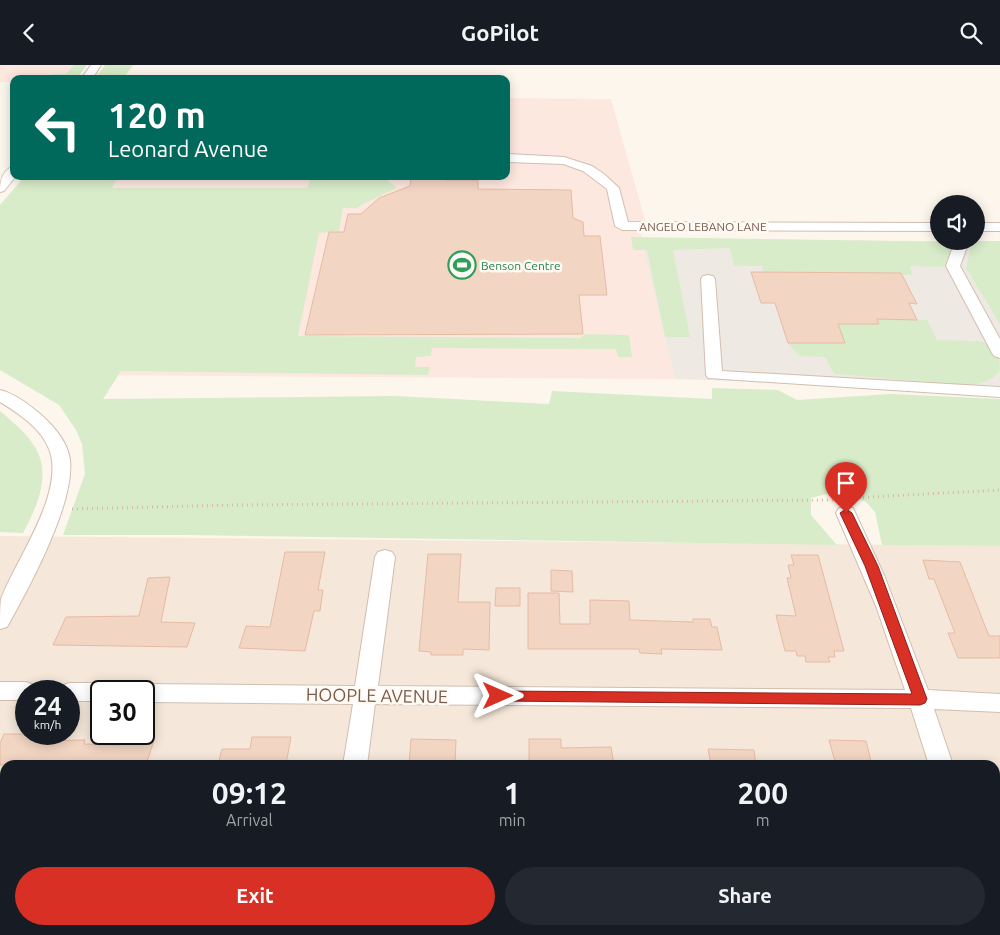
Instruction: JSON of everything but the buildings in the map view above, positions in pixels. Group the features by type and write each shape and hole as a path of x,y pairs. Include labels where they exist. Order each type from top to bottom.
{"street":[{"name":"ANGELO LEBANO LANE","path":"510,159 560,159 577,163 613,188 622,226 930,227"},
{"path":"0,188 10,175"},
{"path":"985,227 1000,227"},
{"path":"959,250 954,266 1000,353"},
{"path":"708,279 714,375 1000,392"},
{"path":"0,395 24,409 49,434 61,459 58,494 52,511 0,621"},
{"path":"842,504 872,566 920,699 939,760"},
{"path":"356,760 385,557"},
{"path":"0,691 15,691"},
{"name":"HOOPLE AVENUE","path":"155,693 920,699 1000,703"},
{"path":"0,935 10,935"}],"path":[{"path":"72,509 326,504 842,504 1000,490"}],"shaded area":[{"path":"0,65 80,65 72,75 10,75 10,82 0,82"},
{"path":"510,98 611,99 645,220 641,238 675,379 72,375 99,180 510,180"},
{"path":"641,238 930,241 930,250 985,250 985,242 1000,242 1000,389 675,379"},
{"path":"0,536 1000,546 1000,760 0,760"}],"green space":[{"path":"74,65 87,65 79,75 52,75 66,74"},
{"path":"105,65 133,65 126,75 98,75"},
{"path":"22,180 116,180 112,188 307,188 310,180 387,180 397,188 357,208 343,208 339,231 319,233 298,336 580,338 585,334 629,335 632,357 618,357 616,349 432,348 431,356 416,357 415,367 430,367 428,375 121,371 103,399 395,396 549,404 552,391 712,399 712,388 778,390 797,400 891,394 1000,399 1000,546 882,545 875,512 866,502 838,491 811,498 811,515 837,545 187,535 63,535 85,474 82,444 76,430 59,405 0,370 0,205"},
{"path":"631,237 930,242 930,250 952,250 944,267 910,266 912,275 903,275 901,273 763,272 762,266 734,266 730,248 673,250 690,337 665,337 647,250 633,250"},
{"path":"985,241 1000,241 1000,324 966,268 970,250 985,250"},
{"path":"877,319 927,320 937,340 977,341 992,344 999,356 1000,371 993,378 985,382 967,385 834,374 825,357 799,356 788,343 845,343 838,324 879,324"},
{"path":"0,411 32,442 42,465 39,496 23,533 0,532"}],"place":[{"name":"Benson Centre","path":"462,265"}],"route":[{"path":"498,696 920,699 872,566 846,513"}]}
